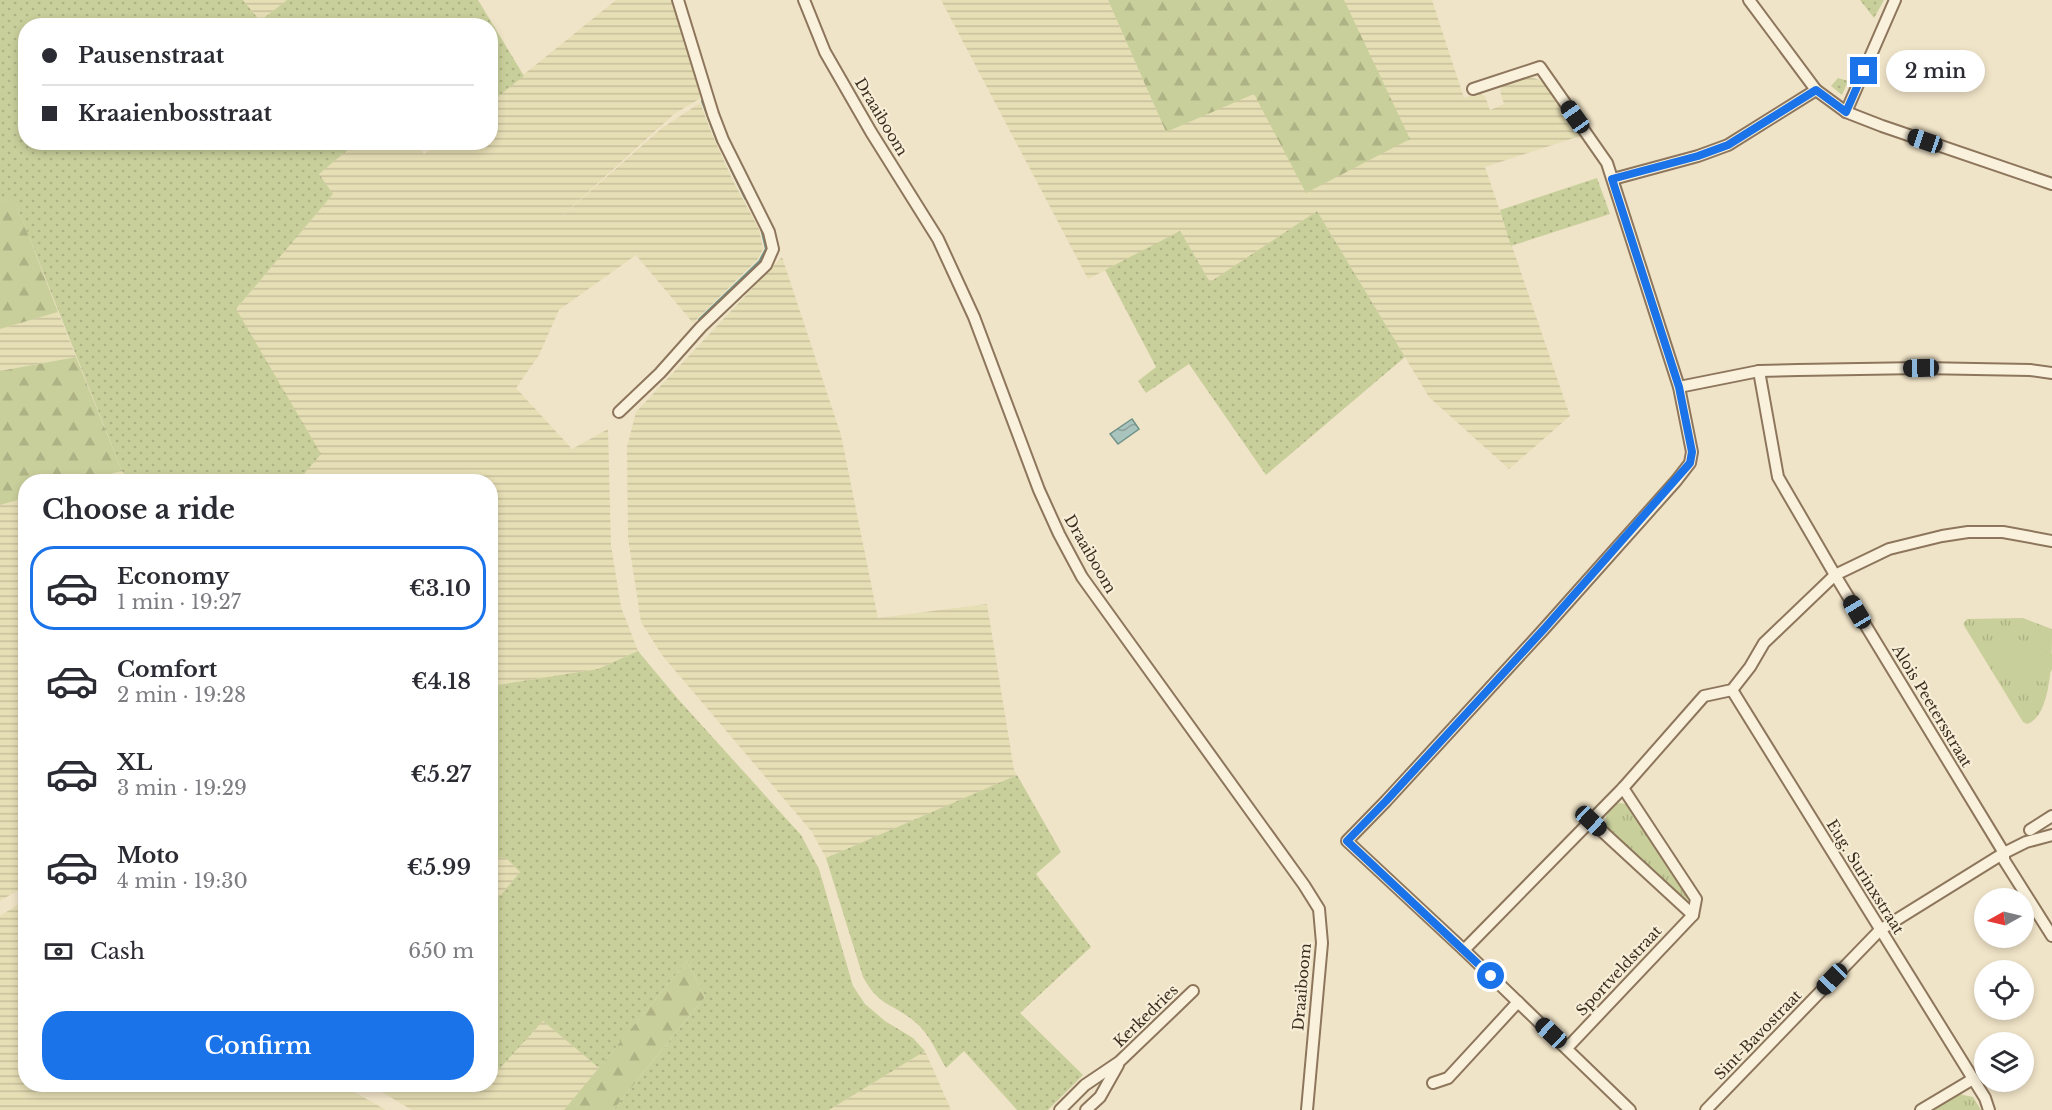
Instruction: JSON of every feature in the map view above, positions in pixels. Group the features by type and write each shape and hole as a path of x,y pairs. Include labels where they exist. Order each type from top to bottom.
{"street":[{"path":"619,412 766,264 773,249 769,232 723,140 713,114 678,0"},
{"name":"Draaiboom","path":"804,0 825,51 871,132 938,239 974,318 1039,490 1082,577 1304,885 1318,909 1322,943 1307,1110"},
{"path":"1749,0 1816,90 1846,112 2052,184"},
{"path":"1846,112 1895,0"},
{"path":"1473,89 1540,67 1607,163 1679,387 1692,452 1690,463 1544,629 1347,841 1630,1110"},
{"path":"1612,179 1698,156 1728,145 1816,90"},
{"path":"1679,387 1759,371 1921,368 2030,370 2052,373"},
{"name":"Alois Peetersstraat","path":"1759,371 1778,477 2004,853 2004,860 2052,936"},
{"path":"1464,950 1623,788 1704,696 1732,690 1750,667 1764,643 1835,575 1889,549 1941,536 1968,532 2003,532 2052,541"},
{"name":"Eug. Surinxstraat","path":"1732,690 1985,1098 1989,1110"},
{"path":"1623,788 1696,899 1693,915"},
{"path":"2030,830 2052,816"},
{"path":"1591,821 1693,915"},
{"name":"Sint-Bavostraat","path":"1706,1110 1880,930 2004,853 2026,842 2052,835"},
{"name":"Sportveldstraat","path":"1567,1048 1693,915"},
{"name":"Kerkedries","path":"1060,1110 1085,1085 1119,1062 1193,991"},
{"path":"1433,1083 1448,1078 1518,1002"},
{"name":"Kerkedries","path":"1086,1110 1100,1097 1119,1062"},
{"path":"1921,1110 1973,1079"}],"shaded area":[{"path":"243,0 287,0 264,18 258,18"},
{"path":"616,0 671,0 701,98 674,114 554,223 662,128 700,103 733,181 759,229 763,249 757,260 693,323 636,255 559,310 539,355 516,388 572,449 608,429 611,545 621,607 638,651 598,669 498,685 498,474 297,474 236,309 333,194 318,174 347,150 421,150 424,154 429,150 498,150 498,95"},
{"path":"941,0 1108,0 1166,132 1336,0 1432,0 1464,98 1478,93 1485,96 1490,110 1504,104 1500,91 1503,83 1528,76 1545,82 1580,136 1485,167 1570,416 1509,469 1429,397 1317,211 1210,282 1180,232 1088,279"},
{"path":"782,257 841,435 878,618 987,604 1014,770 1017,775 826,858 812,832 662,655 641,622 628,538 627,447 636,412"},
{"path":"58,312 76,357 0,371 0,329"},
{"path":"18,500 18,890 0,901 0,505"},
{"path":"498,857 506,858 520,872 498,899"},
{"path":"18,904 18,1092 354,1092 386,1110 0,1110 0,916"},
{"path":"543,1021 599,1068 564,1110 412,1110 382,1092 498,1092 498,1070"},
{"path":"925,1051 951,1110 829,1110"}],"green space":[{"path":"0,0 243,0 258,18 18,18 18,150 348,150 319,174 333,194 236,309 321,454 304,474 124,474 14,199 0,202"},
{"path":"287,0 478,0 489,18 264,18"},
{"path":"1108,0 1344,0 1410,139 1306,193 1254,94 1166,132"},
{"path":"1860,0 1884,0 1874,18"},
{"path":"498,33 524,76 498,96"},
{"path":"1838,78 1848,81 1842,95 1831,86"},
{"path":"1597,178 1610,214 1511,246 1500,210"},
{"path":"14,198 58,312 0,329 0,202"},
{"path":"1317,211 1405,357 1266,475 1189,364 1146,393 1138,381 1156,367 1105,270 1180,231 1210,282"},
{"path":"76,357 122,471 111,474 18,474 18,500 0,505 0,371"},
{"path":"2023,618 2052,629 2051,668 2046,697 2035,719 2027,724 2023,722 1963,624 1967,619"},
{"path":"2030,627 2052,635 2050,642 2028,633"},
{"path":"1998,630 2052,654 2052,669 2045,684 1986,656"},
{"path":"638,651 678,699 801,835 819,869 853,986 865,1004 885,1021 913,1038 925,1051 829,1110 613,1110 705,997 687,961 599,1068 543,1021 498,1070 498,898 520,872 506,858 498,857 498,685 598,669"},
{"path":"1017,775 1061,852 1036,874 1091,947 1020,1013 1083,1075 1048,1110 1017,1110 964,1051 946,1068 929,1037 920,1027 875,994 863,977 826,858"},
{"path":"1619,803 1628,804 1634,809 1688,897 1687,901 1683,901 1608,829 1607,814"},
{"path":"687,961 705,997 613,1110 564,1110"},
{"path":"1959,1094 1973,1097 1981,1110 1930,1110"}],"water":[{"path":"1132,419 1139,429 1118,444 1110,434"}],"waterway":[{"path":"703,101 718,141"},
{"path":"727,159 746,198"},
{"path":"700,320 760,262 767,249 762,228"}],"route":[{"path":"1491,976 1347,841 1544,629 1690,463 1692,452 1679,387 1612,179 1698,156 1728,145 1816,90 1846,112 1864,71"}]}
